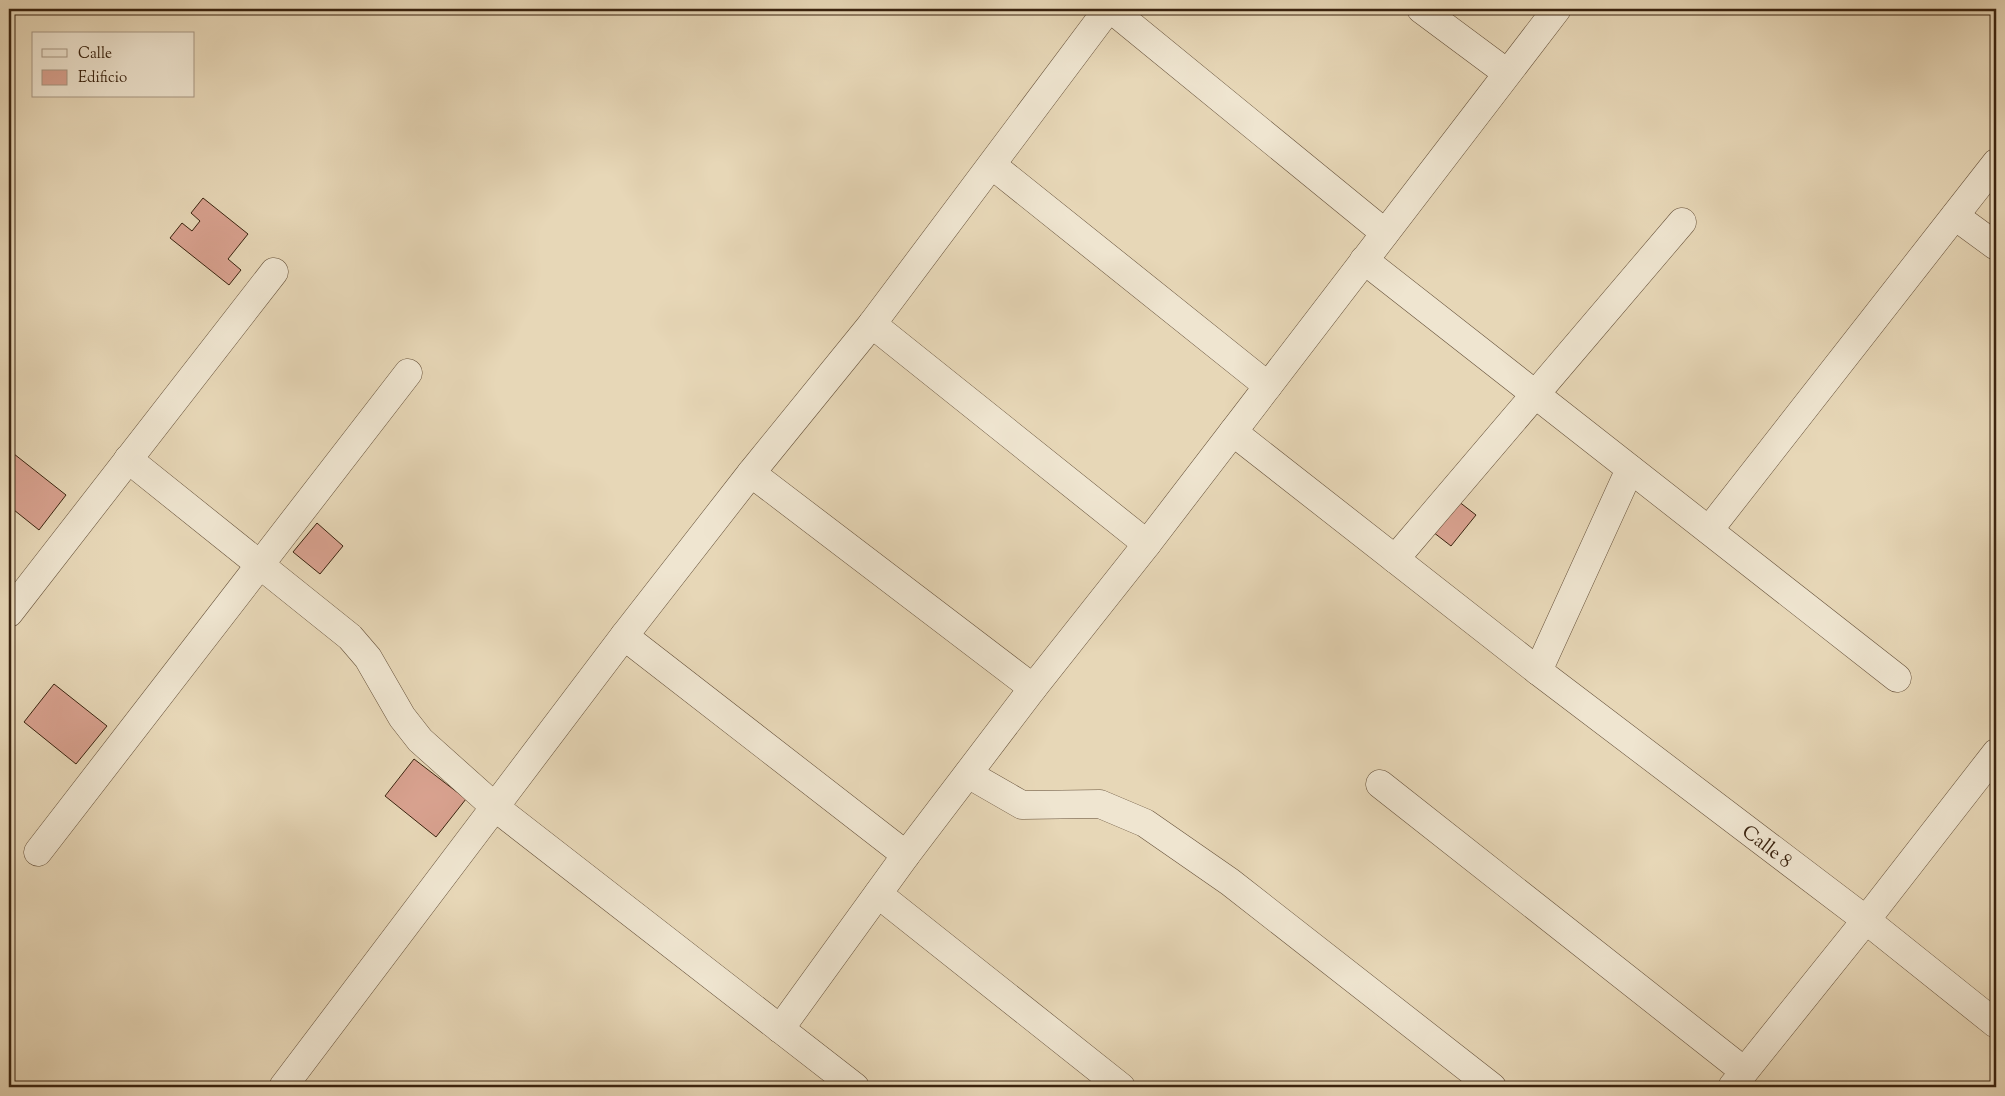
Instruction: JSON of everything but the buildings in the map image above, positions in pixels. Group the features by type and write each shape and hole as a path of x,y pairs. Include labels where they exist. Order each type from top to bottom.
{"street":[{"path":"283,1087 496,808 624,636 872,324 1109,9 1385,233"},
{"path":"1420,9 1507,73"},
{"path":"780,1029 906,855 1033,688 1147,544 1557,9"},
{"path":"1709,530 1996,163"},
{"path":"992,165 1268,386"},
{"path":"1955,216 1996,246"},
{"path":"1395,559 1682,222"},
{"path":"1364,260 1897,678"},
{"path":"9,613 274,272"},
{"path":"872,324 1147,544"},
{"path":"38,852 408,373"},
{"name":"Calle 8","path":"1233,432 1538,671 1866,920 1996,1024"},
{"path":"128,459 350,637 368,658 402,717 420,740 496,808 855,1087"},
{"path":"1538,671 1630,469"},
{"path":"751,474 1033,688"},
{"path":"624,636 906,855"},
{"path":"1380,784 1738,1079 1866,920 1996,752"},
{"path":"968,774 1022,805 1100,804 1145,823 1230,882 1492,1087"},
{"path":"878,894 1121,1087"}]}
